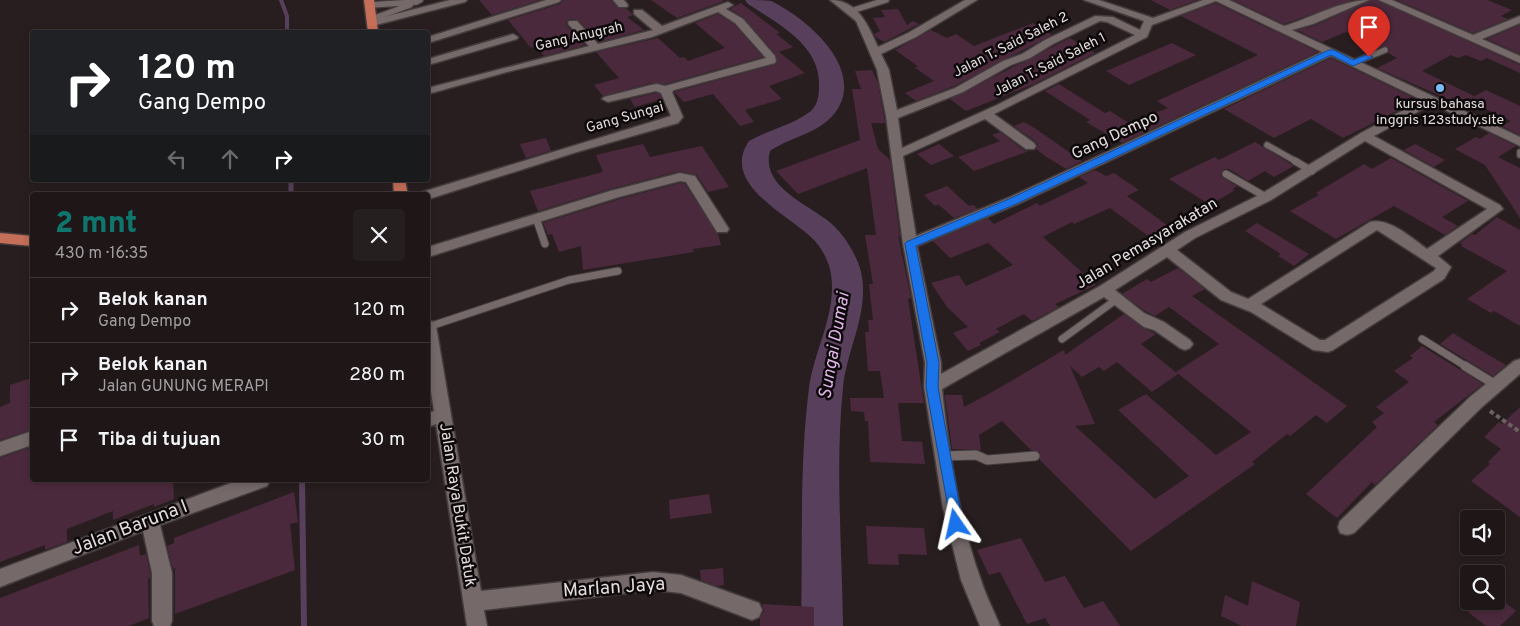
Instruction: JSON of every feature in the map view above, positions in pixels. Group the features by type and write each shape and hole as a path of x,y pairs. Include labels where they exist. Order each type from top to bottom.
{"main road":[{"path":"370,2 372,25"},
{"path":"0,238 30,241"}],"street":[{"path":"372,25 462,0"},
{"path":"430,39 556,0"},
{"path":"835,0 852,11 863,24 883,70 892,116 910,244 933,363 932,387 943,456 963,558 990,626"},
{"path":"875,53 912,35 972,0"},
{"path":"1089,0 1153,21 1212,0"},
{"path":"1222,0 1520,142"},
{"path":"1284,29 1310,22 1364,0"},
{"path":"1384,0 1520,60"},
{"name":"Gang Sungai","path":"430,194 573,149 674,120 677,117 666,91 680,84 771,61 771,58 722,4"},
{"name":"Gang Anugrah","path":"430,90 504,70 648,35 722,4"},
{"path":"638,12 660,30"},
{"name":"Jalan T. Said Saleh 2","path":"892,116 959,90 1026,56 1048,42 1099,18 1109,19 1143,35"},
{"path":"1473,39 1520,19"},
{"name":"Jalan T. Said Saleh 1","path":"896,155 986,114 1143,35 1146,27 1153,21"},
{"path":"573,23 596,48"},
{"path":"430,61 513,37"},
{"name":"Gang Dempo","path":"910,244 1013,202 1332,52"},
{"path":"608,99 657,87 666,91"},
{"name":"Jalan Pemasyarakatan","path":"932,387 1111,295 1190,235 1266,197 1312,171 1366,136 1432,100"},
{"path":"986,114 1030,146"},
{"path":"1366,136 1496,209 1429,255"},
{"path":"430,251 615,194 686,177 690,179 722,228"},
{"path":"1168,250 1226,296 1249,305 1318,346 1328,346 1439,275 1444,267 1429,255 1384,227 1376,226 1249,305"},
{"path":"1111,295 1148,323 1159,326 1185,344"},
{"name":"Jalan Raya Bukit Datuk","path":"430,353 435,417 477,626"},
{"path":"1347,527 1476,402 1520,365"},
{"path":"0,449 30,439"},
{"name":"Jalan Baruna I","path":"0,578 150,520 255,482"},
{"path":"150,520 162,573 162,621"},
{"name":"Marlan Jaya","path":"473,602 653,582 681,584 752,610"}],"lane":[{"path":"852,11 886,0"},
{"path":"372,25 418,1"},
{"path":"370,2 418,1"},
{"path":"1353,63 1385,50"},
{"path":"1267,145 1312,171"},
{"path":"1226,174 1266,197"},
{"path":"536,218 545,244"},
{"path":"430,326 569,280 618,271"},
{"path":"1062,339 1111,295"},
{"path":"1422,339 1496,386"},
{"path":"943,456 976,455 987,460 995,460 1035,456"}],"path":[{"path":"1476,402 1520,432"}],"building":[{"path":"479,0 540,0 492,15"},
{"path":"563,0 611,0 618,8 627,9 633,15 627,17 644,30 599,42 578,20 569,19 566,22 567,26 585,45 544,56 536,46 531,48 508,20 560,4"},
{"path":"651,0 722,0 724,1 677,18"},
{"path":"1151,0 1197,0 1170,10"},
{"path":"1233,0 1353,0 1284,24"},
{"path":"1371,0 1377,0 1520,65 1520,73 1487,58 1481,61 1466,55 1458,58 1451,55 1422,71 1474,96 1459,104 1377,68 1397,58 1388,53 1390,50 1387,46 1378,48 1346,32 1322,42 1297,30 1314,26"},
{"path":"1397,0 1487,0 1512,10 1501,16 1508,19 1473,33"},
{"path":"741,3 780,33 776,34 793,47 779,52 805,73 769,86 782,99 745,110 754,122 740,126 713,94 684,102 674,92 777,64 776,55 744,18 730,9"},
{"path":"1216,3 1318,52 1122,143 1086,122 1090,120 1045,91 1059,84 1105,113 1110,111 1129,123 1168,108 1157,101 1258,55 1181,16"},
{"path":"898,9 907,25 913,21 919,24 884,42 874,34 880,31 873,18 885,17 881,10"},
{"path":"718,14 734,24 763,57 665,84 651,83 603,96 594,85 619,78 596,52 658,38 680,58 684,57 688,61 725,48 695,23"},
{"path":"1033,23 1052,35 954,86 916,101 905,93 934,81 914,67 919,67 895,50 931,30 947,38 956,34 974,46"},
{"path":"1520,25 1520,54 1487,39"},
{"path":"1070,38 1095,53 1034,84 966,111 950,99"},
{"path":"1172,43 1196,55 1129,85 1106,71"},
{"path":"1331,58 1412,97 1393,107 1399,110 1343,138 1311,119 1274,138 1224,109"},
{"path":"872,70 878,83 885,123 871,123 878,149 890,160 900,238 898,235 911,298 908,299 924,403 898,403 902,441 922,442 925,464 870,462 868,421 865,421 864,412 851,411 850,398 884,398 880,371 868,371 865,332 869,332 868,320 873,320 869,284 873,284 865,235 876,235 867,168 798,194 776,171 860,140 852,89 861,89 855,71"},
{"path":"1486,90 1520,106 1520,135 1502,126 1511,121 1467,100"},
{"path":"656,93 660,94 662,99 635,107 630,99"},
{"path":"1024,122 1082,161 1066,169 1045,156 1036,149 1038,145 1035,141 1014,126"},
{"path":"1000,132 1025,151 1029,151 974,171 958,157 1000,141 992,135"},
{"path":"1489,133 1516,146 1498,157 1520,168 1520,218 1485,165 1455,149 1476,137 1480,139"},
{"path":"546,138 551,151 526,158 520,144"},
{"path":"1255,142 1294,166 1274,177 1265,171 1248,181 1229,169 1224,169 1221,174 1222,177 1237,186 1233,189 1235,190 1210,205 1169,179 1215,157 1219,160"},
{"path":"643,144 650,157 702,146 729,187 708,192 697,175 680,171 610,189 538,211 530,191 603,172 596,155"},
{"path":"939,144 954,156 931,165 917,154"},
{"path":"1415,144 1445,160 1434,167 1404,150"},
{"path":"1391,158 1468,201 1442,217 1458,226 1445,235 1394,206 1336,239 1290,211 1319,195 1316,193 1364,164 1372,169"},
{"path":"1095,170 1106,176 1114,173 1139,190 1127,196 1171,228 1151,238 1110,208 1074,224 1072,222 1043,237 1096,285 1055,304 1059,307 1032,321 1024,314 996,329 1000,332 968,351 953,333 968,327 947,307 931,283 959,275 966,286 1013,265 988,243 950,258 933,241 988,218 994,224 1037,203 1040,206 1088,183 1079,177"},
{"path":"680,183 685,184 718,234 721,245 693,249 694,252 583,270 581,246 559,252 552,234 548,235 543,223 620,199"},
{"path":"947,186 969,206 973,205 978,209 954,218 938,204 935,206 924,195"},
{"path":"1497,217 1520,230 1520,326 1494,311 1491,313 1467,299 1507,271 1461,246 1463,245 1460,243 1472,234 1475,235"},
{"path":"1257,223 1309,254 1294,266 1278,256 1281,254 1245,231"},
{"path":"1178,268 1205,289 1192,296 1347,406 1327,423 1316,415 1290,436 1287,434 1252,462 1255,464 1131,551 1040,460 1040,452 1031,450 1002,421 979,435 981,450 952,449 945,395 962,395 964,407 1064,350 1065,355 1124,314 1143,328 1156,334 1141,344 1178,374 1152,392 1117,362 1104,371 1099,367 1082,377 1070,366 1095,424 1075,426 1155,499 1189,476 1118,410 1146,394 1216,455 1251,432 1176,372 1219,344 1169,307 1155,316 1122,294 1147,279 1151,282"},
{"path":"1453,333 1506,365 1493,376 1440,344"},
{"path":"1422,346 1483,384 1434,422 1438,425 1375,485 1372,482 1337,518 1306,494 1377,427 1372,422 1384,413 1376,407 1409,382 1394,371 1413,358 1410,356"},
{"path":"30,378 30,430 0,440 0,407 10,403 10,385"},
{"path":"1520,407 1520,517 1471,481 1490,464 1488,462 1501,449 1484,437 1499,422 1502,424"},
{"path":"30,448 30,482 173,482 174,499 154,507 154,504 113,520 113,511 67,529 67,542 45,550 45,545 0,562 0,458"},
{"path":"294,492 298,522 290,524 295,570 175,614 175,568 173,569 167,546 174,543 174,538"},
{"path":"709,494 712,513 670,519 669,500"},
{"path":"866,526 924,528 927,555 898,554 899,565 868,564"},
{"path":"1021,538 1045,582 1065,576 1084,608 1103,601 1120,626 1050,626 1045,618 1027,624 1000,572 989,575 977,550"},
{"path":"139,545 140,556 146,554 150,573 150,578 148,579 149,618 129,626 0,626 0,598"},
{"path":"723,568 724,585 716,586 701,580 700,570"},
{"path":"1252,581 1300,602 1296,626 1242,626 1221,616 1225,595 1248,606"},
{"path":"1505,603 1516,611 1500,626 1486,626 1468,612 1470,610 1505,610"},
{"path":"762,604 814,607 814,626 760,626 760,618 764,611"}],"waterway":[{"path":"281,0 287,16 287,30"},
{"name":"Sungai Dumai","path":"755,0 795,26 808,37 819,48 827,61 831,76 831,92 825,110 803,126 758,147 755,161 757,172 762,182 781,200 821,230 833,244 846,272 848,286 847,301 828,373 824,413 820,510 822,626"},
{"path":"291,182 291,192"},
{"path":"302,482 304,626"}],"place":[{"name":"kursus bahasa inggris 123study.site","path":"1440,88"}],"route":[{"path":"956,524 932,387 933,363 910,244 1013,202 1332,52 1353,63 1369,57"}]}
